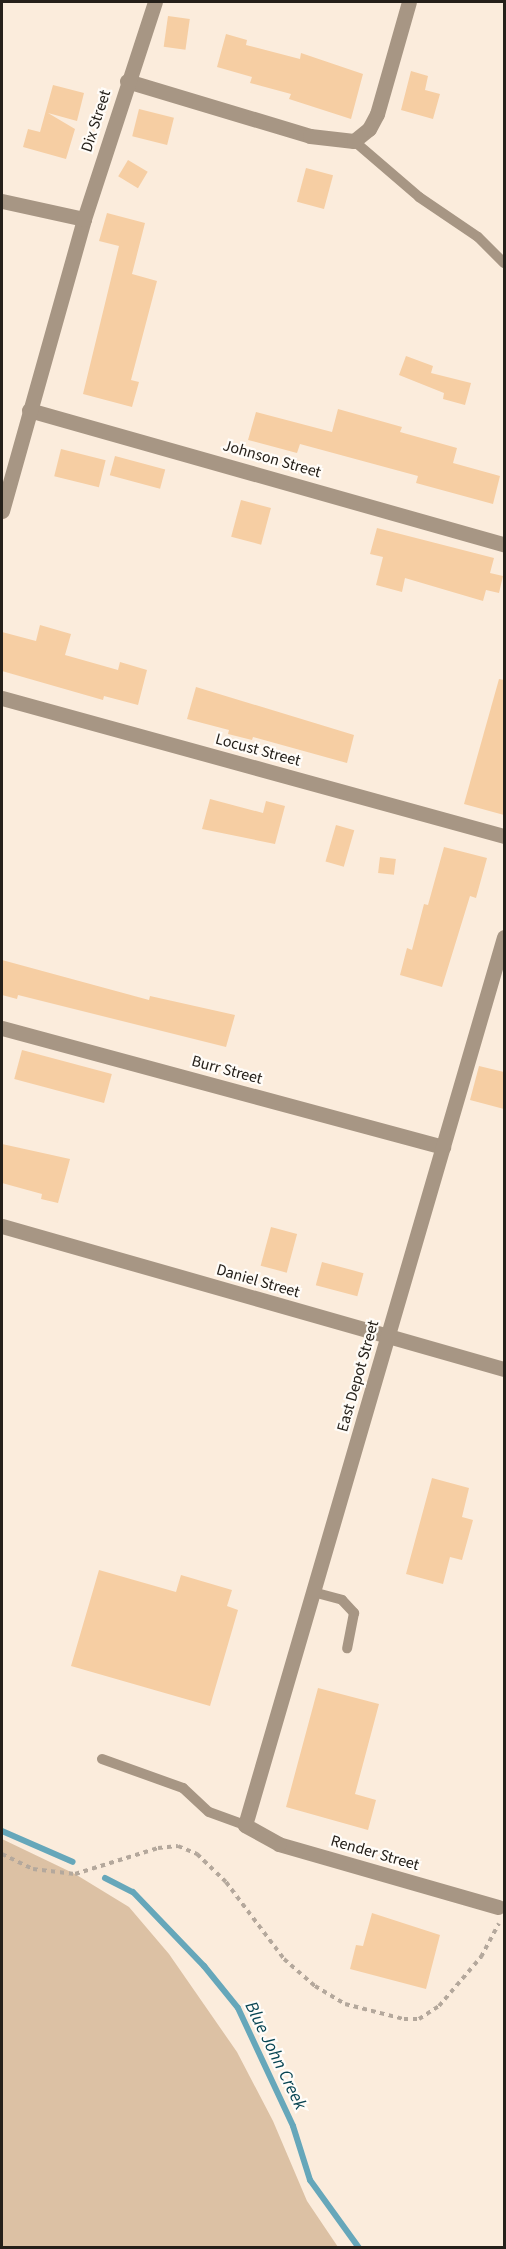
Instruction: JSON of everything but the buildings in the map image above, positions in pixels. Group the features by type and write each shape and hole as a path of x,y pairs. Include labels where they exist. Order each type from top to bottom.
{"street":[{"path":"128,81 155,2"},
{"path":"354,141 369,129 377,114 410,2"},
{"name":"Dix Street","path":"2,512 84,219 128,81 310,136 354,141"},
{"path":"2,201 84,219"},
{"name":"Johnson Street","path":"29,410 504,544"},
{"name":"Locust Street","path":"2,698 504,836"},
{"name":"East Depot Street","path":"245,1825 504,937"},
{"name":"Burr Street","path":"2,1028 443,1147"},
{"name":"Daniel Street","path":"2,1226 504,1369"},
{"name":"Render Street","path":"245,1825 279,1844 500,1912"}],"lane":[{"path":"354,141 419,197 478,237 504,263"},
{"path":"313,1592 342,1600 354,1613 348,1648"},
{"path":"102,1760 183,1788 209,1812 245,1825"}],"path":[{"path":"2,1854 33,1869 75,1874 158,1848 178,1846 197,1854 226,1882 284,1959 315,1986 345,2004 404,2019 420,2019 456,1988 500,1912"}],"shaded area":[{"path":"2,1839 75,1874 129,1907 169,1954 237,2052 273,2121 307,2201 338,2247 2,2247"}],"waterway":[{"name":"Blue John Creek","path":"2,1831 73,1862"},
{"name":"Blue John Creek","path":"105,1878 133,1892 204,1966 238,2008 293,2126 310,2180 359,2248"}]}
